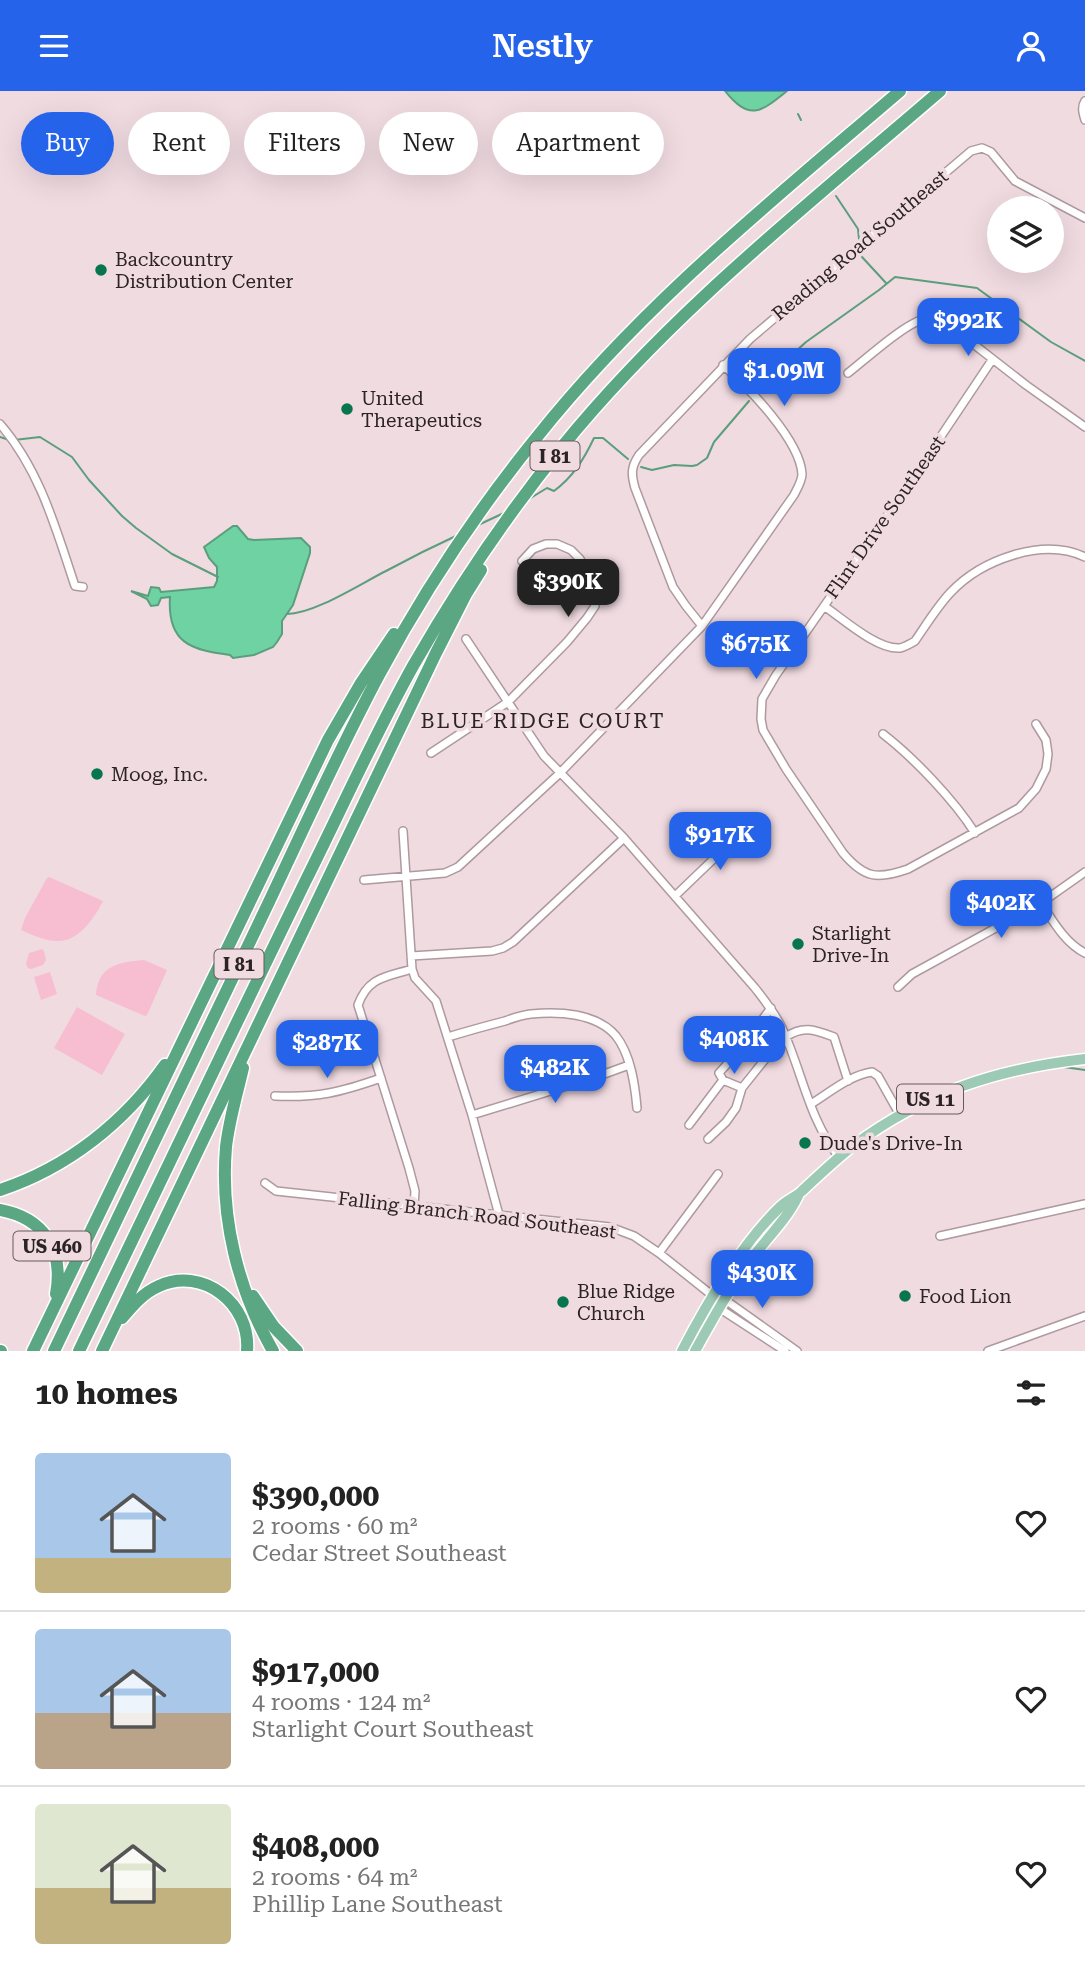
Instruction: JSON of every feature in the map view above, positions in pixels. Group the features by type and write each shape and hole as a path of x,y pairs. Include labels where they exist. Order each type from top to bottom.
{"highway":[{"name":"I 81","path":"56,1348 352,728 430,586 477,516 520,458 612,350 687,276 900,91"},
{"name":"I 81","path":"79,1351 289,914 413,667 458,591 498,531 603,399 657,341 700,299 940,91"},
{"path":"102,1351 466,594 603,399"},
{"path":"52,1311 328,740 377,658 430,586"},
{"path":"0,1190 53,1168 101,1135 143,1094 187,1033"},
{"path":"247,1047 226,1149 226,1199 231,1239 246,1297 273,1351"},
{"name":"US 460","path":"0,1210 30,1220 44,1233 54,1250 58,1269 57,1289 52,1311 33,1351"},
{"path":"237,1265 274,1327 297,1351"},
{"path":"111,1332 150,1290 173,1281 187,1280 217,1290 232,1303 245,1326 247,1351"}],"main road":[{"name":"US 11","path":"682,1351 790,1212 800,1193 839,1157 866,1137 935,1097 996,1074 1085,1059"},
{"name":"US 11","path":"695,1351 719,1301"}],"street":[{"path":"1085,101 1085,120"},
{"name":"Reading Road Southeast","path":"702,625 673,586 631,474 639,455 723,365 971,151 982,148 991,152 1015,181 1085,218"},
{"path":"848,373 918,321 929,318 939,320 1085,428"},
{"name":"Flint Drive Southeast","path":"992,360 776,675 762,699 761,719 763,730 786,769 843,853 865,874 878,876 908,869 1020,808 1036,789 1048,754 1046,740 1035,724"},
{"path":"364,880 445,873 458,867 560,773 702,625 794,495 802,477 798,458 769,411 723,365"},
{"path":"0,424 34,472 51,513 75,586 83,587"},
{"path":"431,753 508,702 567,642 595,606 596,594 580,559 571,550 557,544 546,544 533,549 522,561"},
{"path":"824,606 883,645 899,648 915,641 951,592 995,562 1040,551 1063,550 1085,557"},
{"path":"466,639 544,756 624,838 771,1008 822,1131 839,1157"},
{"path":"883,734 948,797 975,833"},
{"path":"675,896 726,847 734,827"},
{"path":"403,831 412,969 415,978 436,1001 472,1115 499,1215"},
{"path":"411,956 503,948 513,942 624,838"},
{"path":"898,987 912,974 1041,903 1085,872"},
{"path":"1041,903 1065,937 1085,953"},
{"path":"412,969 375,981 363,991 358,1005 415,1191 414,1206"},
{"path":"742,1088 723,1080 719,1073 771,1008"},
{"path":"447,1037 529,1014 562,1013 591,1020 605,1026 616,1036 624,1049 636,1093 637,1108"},
{"path":"708,1139 726,1122 736,1108 742,1088 770,1053 794,1032 804,1029 834,1038 848,1081"},
{"path":"472,1115 629,1065"},
{"path":"811,1104 848,1081 872,1072 878,1076 900,1115"},
{"path":"275,1096 318,1096 349,1089 381,1077"},
{"path":"689,1125 723,1080"},
{"path":"659,1253 718,1174"},
{"name":"Falling Branch Road Southeast","path":"265,1183 276,1191 610,1227 634,1236 719,1301"},
{"path":"940,1236 1085,1204"},
{"path":"719,1301 785,1351"},
{"path":"719,1301 797,1351"},
{"path":"988,1351 1085,1316"}],"shaded area":[{"path":"725,91 787,91 769,105 755,111 741,107"},
{"path":"233,526 237,526 248,539 301,538 310,547 310,553 293,605 282,621 282,634 277,642 273,647 254,655 233,658 193,647 184,641 173,625 170,597 161,598 158,605 151,606 147,599 131,591 148,596 151,587 159,588 161,592 214,587 217,567 204,547"},
{"path":"49,877 103,901 86,927 66,940 40,938 21,930"},
{"path":"42,949 46,960 43,965 28,968 26,964 29,953"},
{"path":"144,960 167,970 147,1015 96,995 101,978 111,967"},
{"path":"50,972 57,994 41,1000 34,977"},
{"path":"77,1007 125,1034 102,1075 54,1048"}],"waterway":[{"path":"798,114 801,120"},
{"path":"836,196 858,229 859,239"},
{"path":"860,251 862,257 886,283"},
{"path":"764,391 806,342 895,277 977,288 1051,342 1085,361"},
{"path":"641,467 652,470 674,465 697,465 707,458 714,442 749,401"},
{"path":"0,437 9,440"},
{"path":"14,440 40,437 72,457 89,480 136,528 172,554 218,577"},
{"path":"529,499 547,488 554,491 561,486 577,467 594,438 603,438 628,459"},
{"path":"476,526 506,512"},
{"path":"287,614 323,604 458,535"},
{"path":"1064,1067 1085,1070"}],"place":[{"name":"Backcountry Distribution Center","path":"101,270"},
{"name":"United Therapeutics","path":"347,409"},
{"name":"Moog, Inc.","path":"97,774"},
{"name":"Starlight Drive-In","path":"798,944"},
{"name":"Dude's Drive-In","path":"805,1143"},
{"name":"Food Lion","path":"905,1296"},
{"name":"Blue Ridge Church","path":"563,1302"}],"district":[{"name":"BLUE RIDGE COURT","path":"543,721"}]}
